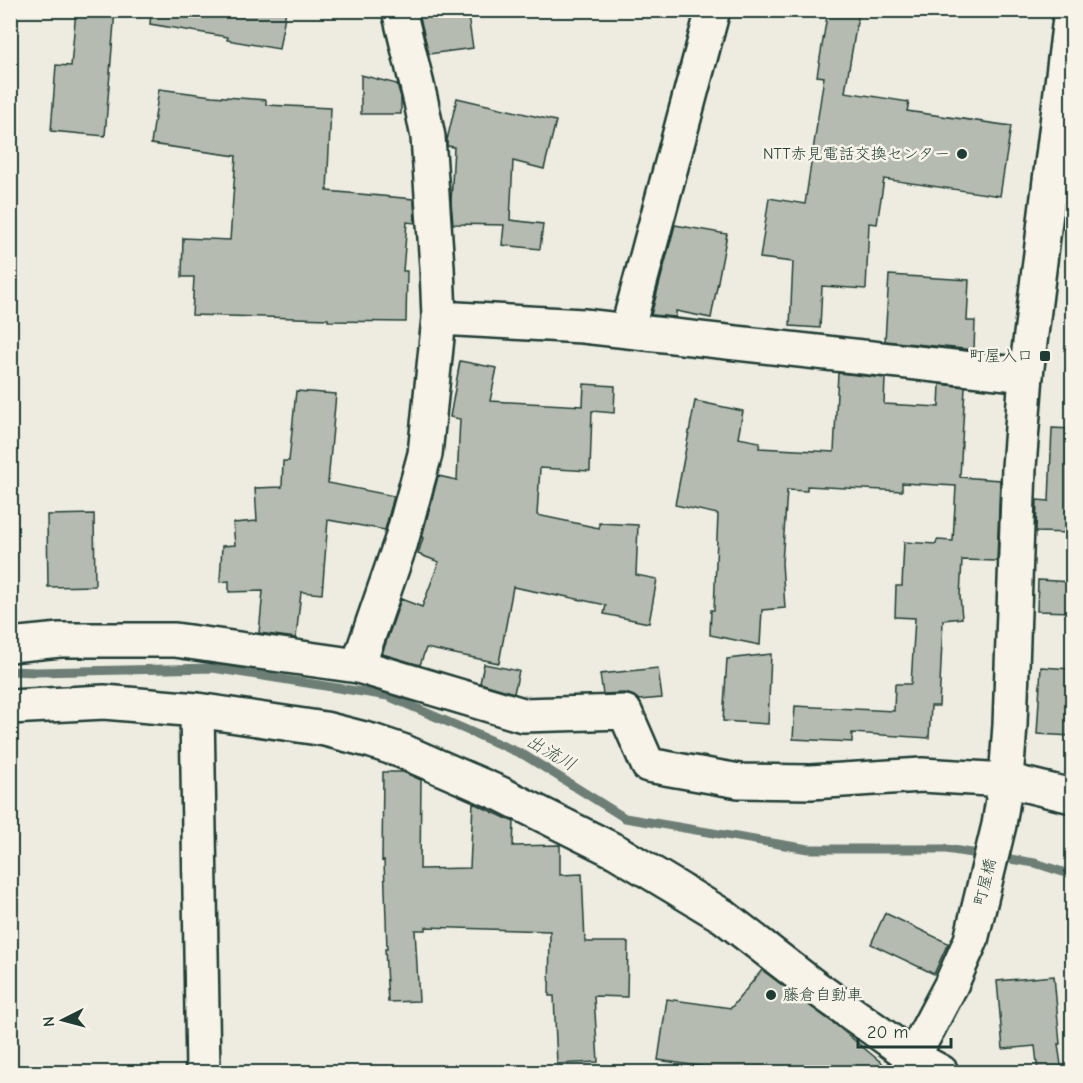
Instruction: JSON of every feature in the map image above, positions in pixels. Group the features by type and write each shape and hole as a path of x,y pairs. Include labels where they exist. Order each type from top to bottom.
{"street":[{"path":"358,666 401,542 425,454 439,318 428,137 399,10"},
{"path":"627,331 713,10"},
{"name":"町屋橋","path":"909,1065 951,985 971,940 999,825 1006,780 1019,467 1026,375 1071,10"},
{"path":"439,318 583,326 1026,375"},
{"path":"10,645 60,640 175,640 358,666 523,715 625,712 648,765 739,781 811,782 922,775 1006,780 1072,796"},
{"path":"10,707 104,702 197,710 325,729 372,741 430,763 501,794 617,852 723,916 909,1065 941,1072"},
{"path":"197,710 203,1072"}],"building":[{"path":"76,10 115,10 105,136 51,131 56,65 71,66"},
{"path":"151,10 286,10 279,49 227,40 228,37 150,24"},
{"path":"418,10 467,10 473,48 429,54"},
{"path":"828,10 859,10 845,92 909,102 907,111 1011,126 1000,196 884,179 877,224 869,223 866,289 822,286 820,328 790,326 793,262 760,258 769,198 805,204 824,77 817,76"},
{"path":"361,75 397,84 401,97 401,114 361,114"},
{"path":"159,89 266,100 266,105 331,108 327,191 414,199 415,223 407,222 403,271 407,271 406,322 192,315 194,277 182,277 183,238 230,240 236,156 151,144"},
{"path":"457,98 556,121 544,169 513,161 510,220 543,224 540,249 502,245 504,225 453,224 451,202 454,147 447,146 447,140"},
{"path":"675,225 727,234 711,318 676,311 676,317 651,315"},
{"path":"889,275 969,280 967,321 975,321 974,350 885,341"},
{"path":"460,361 497,368 490,401 583,406 584,384 615,386 614,413 592,411 590,471 540,468 537,515 599,528 599,523 638,525 636,575 657,579 649,623 604,614 606,605 513,587 499,663 426,648 420,665 382,654 401,599 422,607 439,562 418,554 438,476 457,480 460,419 450,417"},
{"path":"838,373 885,378 884,404 939,407 940,384 965,387 960,477 1000,480 997,561 962,560 960,596 962,618 943,620 939,706 931,706 929,738 852,733 852,742 793,739 795,706 894,711 895,684 911,684 915,618 895,617 896,586 902,586 904,542 936,544 937,540 953,541 956,486 902,483 902,491 807,486 807,491 787,490 782,563 785,608 762,610 760,645 710,635 711,610 714,610 718,514 675,505 695,401 743,411 738,438 760,442 759,448 834,452"},
{"path":"296,391 336,394 328,483 394,496 385,530 328,520 322,594 301,592 296,638 259,633 263,591 229,592 229,581 220,582 222,546 235,545 233,523 257,521 255,488 282,487 283,461 289,461"},
{"path":"1052,428 1072,429 1072,533 1036,532 1037,500 1049,501"},
{"path":"94,514 95,586 48,587 47,515"},
{"path":"1038,580 1072,582 1072,612 1037,611"},
{"path":"771,654 768,724 723,721 727,659"},
{"path":"484,664 519,671 514,693 480,683"},
{"path":"1041,667 1072,669 1072,736 1037,734"},
{"path":"658,668 662,698 639,700 625,693 603,694 600,674"},
{"path":"383,772 403,772 421,780 420,869 470,868 473,803 514,822 513,846 560,845 560,875 582,874 585,942 628,942 627,997 594,996 598,1062 557,1064 554,996 549,996 550,931 426,927 426,930 415,930 419,1001 388,1002 384,860 382,861"},
{"path":"885,913 948,943 934,974 871,944"},
{"name":"藤倉自動車","path":"762,970 836,1025 888,1068 887,1072 711,1072 712,1068 658,1060 667,999 731,1008"},
{"path":"1054,976 1062,1072 1038,1072 1035,1046 1003,1049 997,981"}],"waterway":[{"name":"出流川","path":"10,671 213,668 388,696 524,755 625,818 808,849 946,849 1035,863 1072,875"}],"place":[{"name":"NTT赤見電話交換センター","path":"962,154"},
{"name":"町屋入口","path":"1045,356"},
{"name":"藤倉自動車","path":"771,995"}]}
